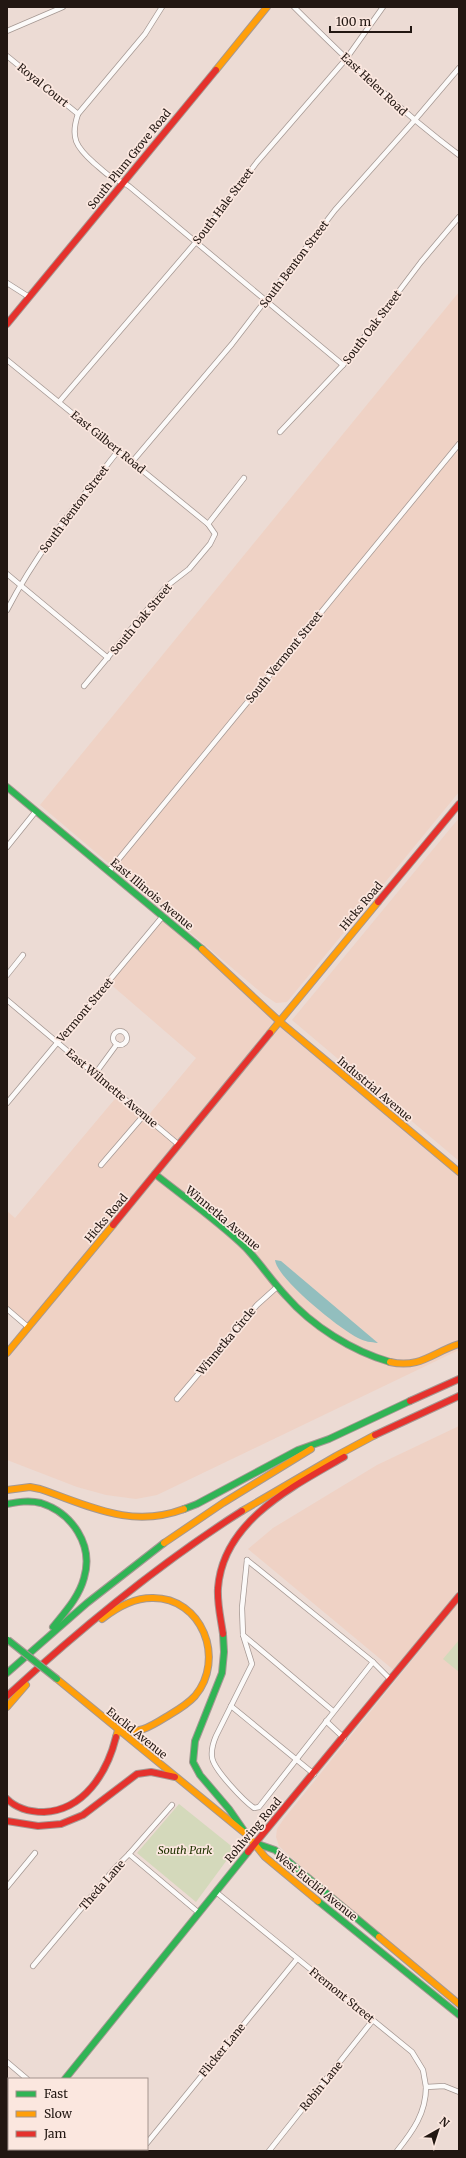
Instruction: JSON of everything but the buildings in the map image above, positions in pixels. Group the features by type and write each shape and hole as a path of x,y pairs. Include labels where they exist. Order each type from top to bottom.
{"main road":[{"name":"South Plum Grove Road","path":"7,324 267,7"},
{"name":"East Illinois Avenue","path":"7,787 216,960 279,1021"},
{"name":"Hicks Road","path":"7,1353 459,804"},
{"name":"Industrial Avenue","path":"279,1021 459,1172"},
{"name":"Winnetka Avenue","path":"155,1174 256,1258 277,1287 304,1315 321,1327 370,1354 387,1361 403,1365 413,1364 459,1344"},
{"path":"7,1490 25,1488 40,1489 119,1516 143,1518 168,1515 197,1504 298,1450 329,1439 459,1379"},
{"path":"7,1696 61,1646 180,1552 208,1532 271,1492 368,1438 459,1396"},
{"path":"247,1835 233,1815 199,1774 193,1762 195,1742 219,1683 223,1667 218,1593 222,1567 228,1552 237,1537 264,1507 349,1454 368,1438"},
{"path":"7,1673 44,1638 170,1539 230,1499 329,1439"},
{"path":"7,1504 33,1502 56,1509 74,1526 86,1550 86,1568 80,1588 65,1612 44,1638"},
{"name":"Rohlwing Road","path":"66,2078 255,1843 344,1738 390,1679 459,1596"},
{"path":"7,1799 23,1809 34,1812 60,1811 72,1806 91,1789 112,1751 118,1730 134,1734 143,1731 184,1706 198,1693 205,1680 210,1660 209,1643 202,1627 190,1613 177,1604 158,1598 149,1598 126,1605 61,1646"},
{"name":"Euclid Avenue","path":"7,1639 255,1843"},
{"path":"7,1707 45,1660"},
{"path":"7,1821 42,1827 64,1824 85,1814 137,1774 146,1771 175,1777"},
{"name":"West Euclid Avenue","path":"255,1843 275,1850 459,2004"},
{"name":"West Euclid Avenue","path":"255,1843 265,1857 459,2015"}],"street":[{"path":"7,31 63,7"},
{"path":"162,7 145,34 78,114 73,128 75,141 82,152 110,177 123,182 343,365"},
{"name":"East Helen Road","path":"294,7 346,60 414,121 459,155"},
{"name":"South Hale Street","path":"59,402 196,242 257,162 346,60 383,7"},
{"name":"Royal Court","path":"7,56 78,114"},
{"name":"South Benton Street","path":"132,462 266,301 335,210 459,68"},
{"name":"South Oak Street","path":"280,432 343,365 421,262 459,217"},
{"path":"7,283 29,297"},
{"name":"East Gilbert Road","path":"7,360 208,524"},
{"name":"South Vermont Street","path":"109,871 459,444"},
{"name":"South Benton Street","path":"7,610 20,585 52,535 118,451"},
{"path":"208,524 244,478"},
{"name":"South Oak Street","path":"84,686 167,586 189,569 210,544 215,534 208,524"},
{"path":"7,574 108,658"},
{"path":"7,847 36,811"},
{"name":"Vermont Street","path":"7,1104 163,916"},
{"path":"7,975 24,955"},
{"name":"East Wilmette Avenue","path":"7,1000 179,1145"},
{"path":"95,1074 117,1044"},
{"path":"101,1164 144,1115"},
{"name":"Winnetka Circle","path":"177,1399 257,1305 277,1287"},
{"path":"7,1309 28,1327"},
{"path":"373,1662 258,1807 254,1808 247,1803 231,1786 212,1759 212,1745 252,1664 243,1635 242,1608 247,1560 373,1662 390,1679"},
{"path":"243,1635 333,1711"},
{"path":"231,1706 314,1774"},
{"path":"326,1721 344,1738"},
{"name":"Theda Lane","path":"33,1966 116,1867 130,1854 172,1805"},
{"path":"7,1887 35,1853"},
{"path":"130,1854 199,1913"},
{"name":"Fremont Street","path":"216,1892 374,2020 412,2052 419,2062 425,2077 426,2087 424,2108 416,2127 397,2151"},
{"name":"Flicker Lane","path":"148,2142 297,1959"},
{"name":"Robin Lane","path":"269,2151 374,2020"},
{"path":"7,2062 26,2078"},
{"path":"426,2087 444,2086 459,2092"}],"shaded area":[{"path":"459,292 459,792 287,1002 276,1003 264,995 40,805"},
{"path":"459,818 459,1161 292,1020"},
{"path":"163,916 279,1021 459,1172 459,1350 157,1495 136,1499 106,1495 77,1487 7,1460 7,1353 28,1327 7,1309 7,1211 15,1218 119,1094 147,1117 196,1058 108,982"},
{"path":"459,1426 459,1596 396,1672 248,1549 273,1528 377,1465"},
{"path":"459,1602 459,1999 345,1907 279,1846 276,1837 277,1829 283,1820"}],"green space":[{"path":"459,1640 459,1672 443,1659"},
{"name":"South Park","path":"179,1804 235,1849 196,1902 137,1853"}],"water":[{"path":"275,1260 281,1261 378,1343 366,1341 349,1333 310,1303 286,1279 278,1268"}],"traffic: fast":[{"path":"7,787 202,949"},
{"path":"155,1174 212,1218 245,1247 296,1307 320,1327 347,1344 390,1362"},
{"path":"184,1509 197,1504 298,1450 329,1439 410,1401"},
{"path":"7,1504 32,1502 41,1503 52,1508 71,1522 83,1542 86,1554 86,1566 82,1585 71,1604 53,1627"},
{"path":"7,1673 87,1603 164,1543"},
{"path":"223,1634 224,1652 222,1673 195,1741 193,1762 200,1775 229,1809 247,1835"},
{"path":"8,1640 57,1679"},
{"path":"255,1843 275,1850 379,1937"},
{"path":"66,2078 248,1852"},
{"path":"318,1901 459,2015"}],"traffic: slow":[{"path":"216,70 267,7"},
{"path":"270,1033 378,902"},
{"path":"202,949 279,1021 459,1172"},
{"path":"7,1353 113,1225"},
{"path":"390,1362 401,1364 426,1359 459,1344"},
{"path":"242,1511 375,1435"},
{"path":"164,1543 223,1503 311,1449"},
{"path":"7,1490 30,1487 40,1489 94,1508 128,1516 146,1517 165,1515 184,1509"},
{"path":"102,1619 119,1608 145,1598 169,1600 184,1608 196,1619 204,1633 208,1648 208,1665 204,1681 192,1699 185,1705 149,1727 137,1731 118,1730 116,1737"},
{"path":"57,1679 247,1835 265,1857 318,1901"},
{"path":"7,1707 26,1685"},
{"path":"379,1937 459,2004"}],"traffic: jam":[{"path":"7,324 216,70"},
{"path":"378,902 459,804"},
{"path":"113,1225 270,1033"},
{"path":"410,1401 459,1379"},
{"path":"375,1435 459,1396"},
{"path":"223,1634 218,1588 223,1564 232,1543 246,1525 263,1509 303,1481 344,1457"},
{"path":"7,1696 120,1598 180,1553 242,1511"},
{"path":"248,1852 459,1596"},
{"path":"7,1799 19,1808 39,1812 58,1810 71,1804 82,1797 100,1776 107,1764 116,1737"},
{"path":"7,1821 38,1826 61,1824 83,1815 137,1774 151,1772 175,1777"}]}
